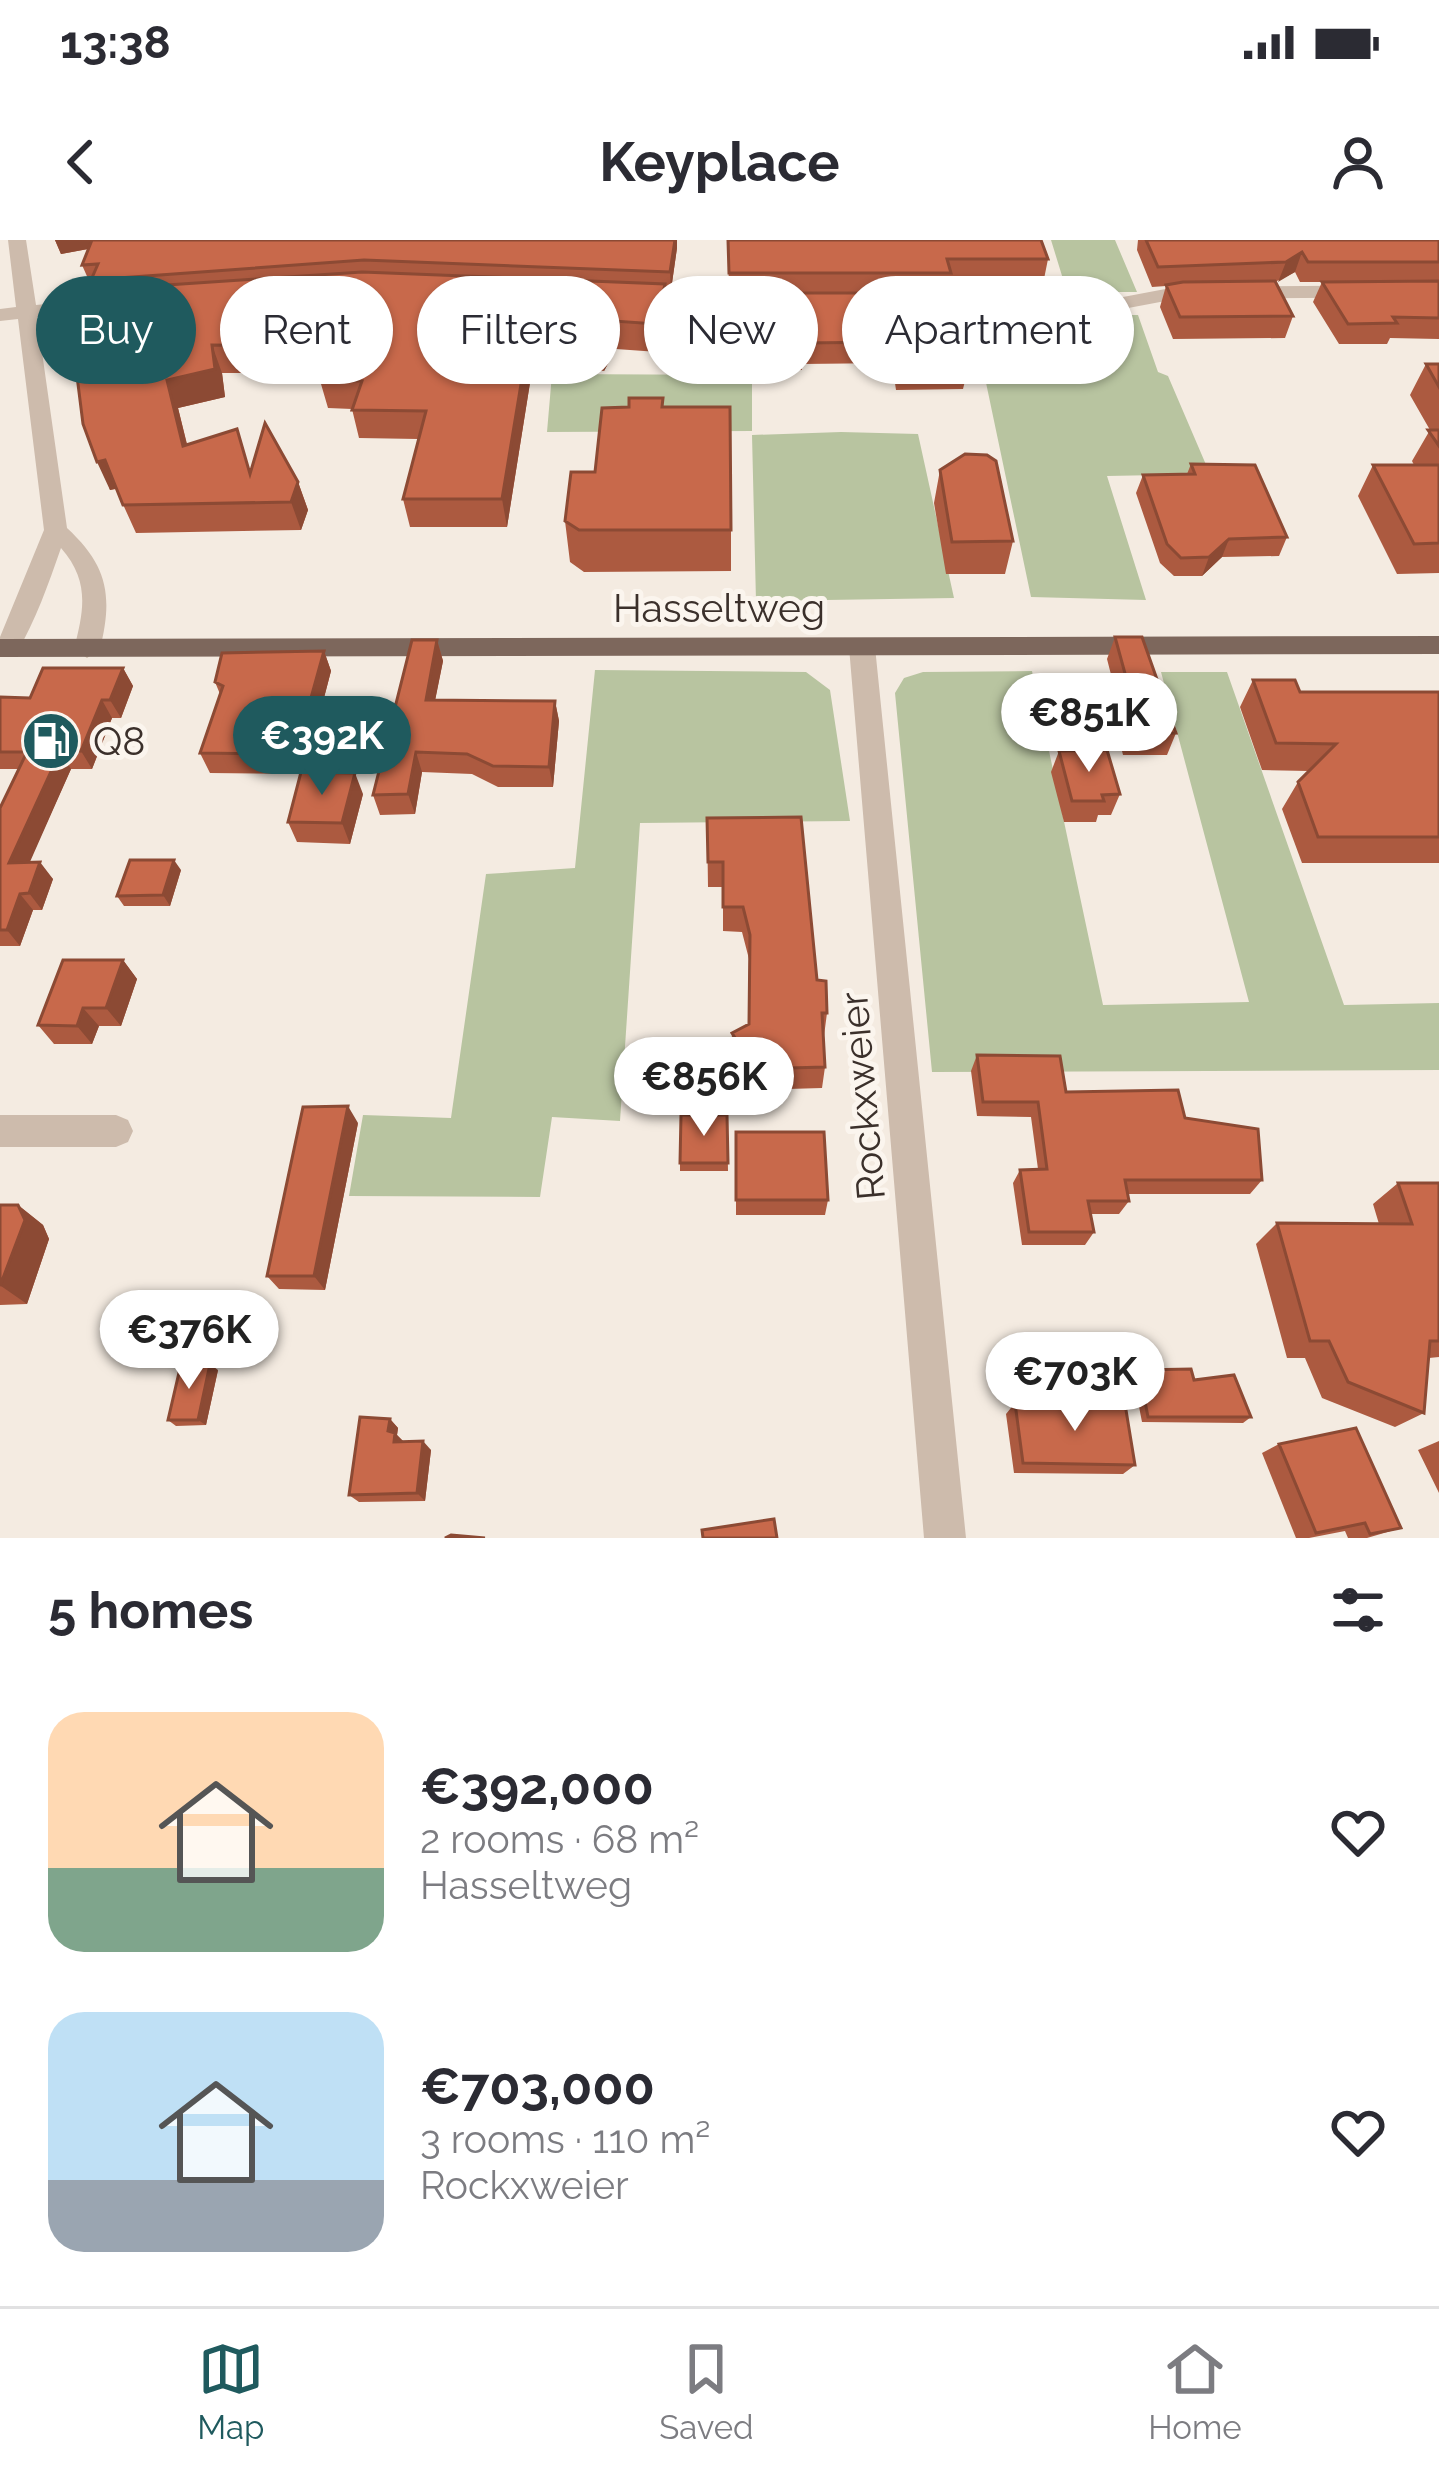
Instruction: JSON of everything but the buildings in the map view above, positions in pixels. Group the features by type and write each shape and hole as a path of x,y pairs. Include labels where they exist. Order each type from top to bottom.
{"main road":[{"name":"Hasseltweg","path":"3,648 1439,645"}],"street":[{"path":"3,648 27,611 56,530 16,240"},
{"path":"1134,301 1176,293 1439,291"},
{"path":"0,315 36,312"},
{"path":"56,530 87,558 99,589 87,649"},
{"name":"Rockxweier","path":"862,647 945,1538"},
{"path":"0,1130 116,1131"}],"green space":[{"path":"1051,240 1115,240 1130,276 1062,276"},
{"path":"1134,315 1138,315 1158,372 1168,376 1210,474 1107,476 1146,600 1031,597 986,384 1134,384"},
{"path":"620,374 644,374 644,384 752,384 752,431 547,432 551,384 620,384"},
{"path":"918,434 954,598 756,601 752,435"},
{"path":"595,670 806,672 830,690 850,821 640,823 620,1121 552,1117 540,1197 349,1196 363,1115 451,1118 486,874 575,868"},
{"path":"1032,671 1103,1005 1249,1002 1161,672 1227,672 1344,1005 1439,1003 1439,1070 932,1072 895,693 904,678 923,672"}],"place":[{"name":"Q8","path":"51,741"}]}
